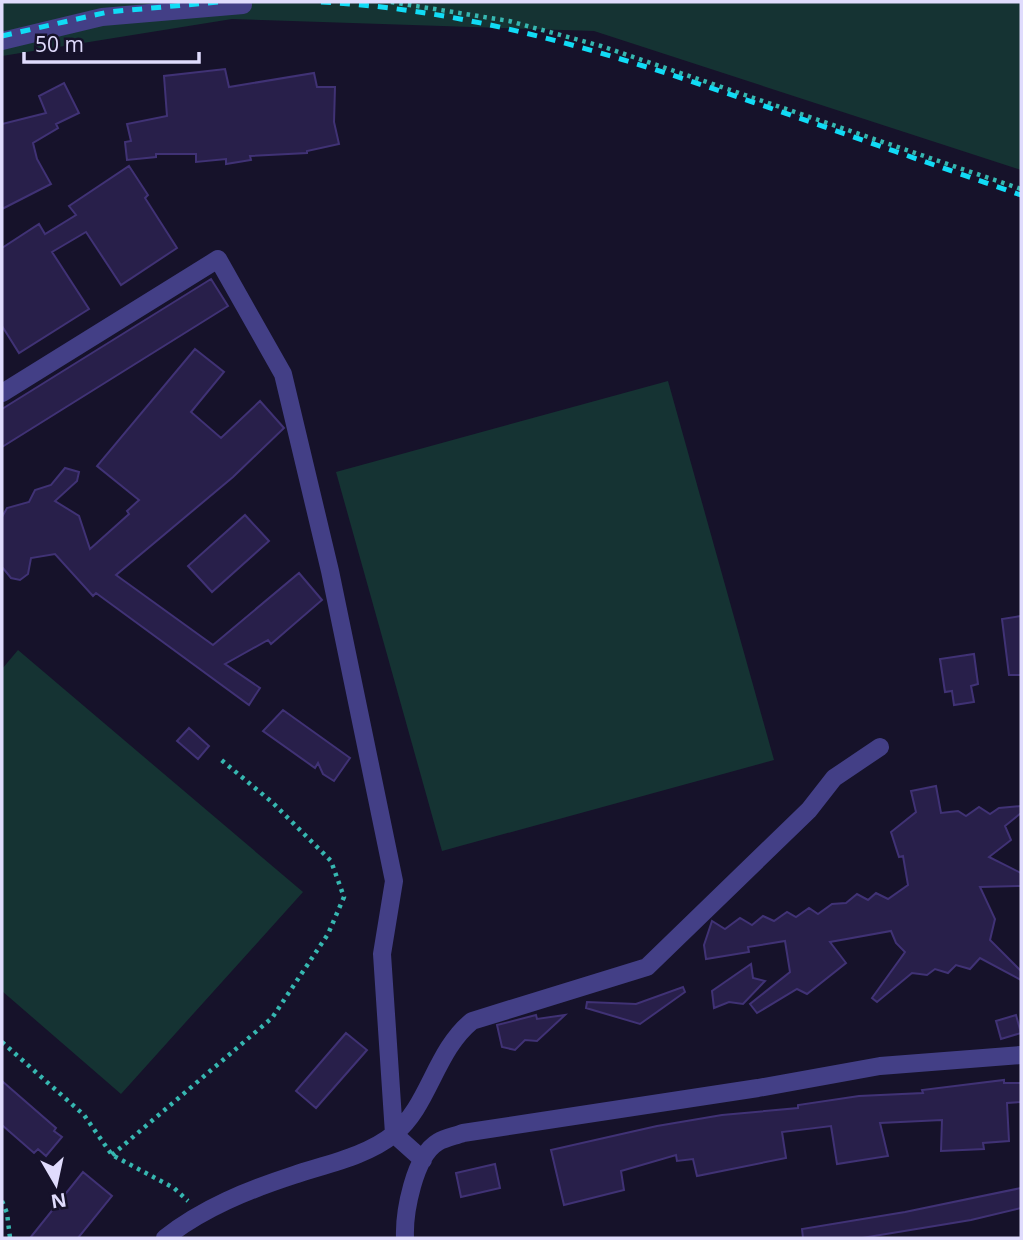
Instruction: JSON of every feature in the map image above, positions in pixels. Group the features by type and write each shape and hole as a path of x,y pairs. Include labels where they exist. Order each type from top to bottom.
{"street":[{"path":"2,41 102,17 243,5"},
{"path":"2,393 218,259 283,374 330,571 394,881 382,954 394,1134 423,1160"},
{"path":"165,1238 201,1212 272,1182 349,1158 394,1134 423,1095 454,1035 472,1021 647,967 809,810 834,778 880,747"},
{"path":"405,1238 404,1222 413,1183 423,1160 436,1143 463,1133 758,1088 880,1066 1021,1055"}],"path":[{"path":"391,2 509,20 601,46 1021,189"},
{"path":"112,1155 272,1017 328,933 344,897 331,861 274,803 219,758"},
{"path":"2,1042 84,1115 112,1155 174,1188 201,1212"},
{"path":"2,1201 7,1213 10,1238"}],"green space":[{"path":"2,2 1021,2 1021,170 594,31 232,19 2,56"},
{"path":"668,381 774,760 442,851 336,472"},
{"path":"18,650 303,892 121,1094 2,991 2,669"}],"building":[{"path":"225,69 229,87 314,73 317,87 335,87 334,122 339,144 307,153 250,156 251,160 226,164 226,159 196,162 196,154 156,154 156,157 127,160 125,142 131,141 127,124 167,116 164,76"},
{"path":"64,83 79,113 56,124 58,128 33,143 37,159 51,184 2,209 2,124 46,113 39,96"},
{"path":"129,166 148,195 145,198 177,248 121,285 86,232 52,252 89,309 19,353 2,326 2,248 39,224 45,234 76,215 69,206"},
{"path":"211,279 228,306 2,447 2,409"},
{"path":"195,349 224,372 191,412 221,438 260,401 284,428 233,477 116,575 213,645 299,573 322,600 271,644 268,640 225,664 260,688 249,705 96,593 93,596 55,554 31,558 28,574 20,580 11,578 2,567 2,517 7,508 29,502 35,490 51,485 65,468 79,472 77,481 55,501 79,516 90,549 129,514 127,511 139,500 97,466"},
{"path":"245,515 269,541 212,592 188,566"},
{"path":"1021,616 1021,675 1009,675 1002,619"},
{"path":"974,654 978,684 971,686 974,702 954,705 952,691 945,692 940,659"},
{"path":"283,710 350,758 334,781 323,774 318,763 315,768 263,731"},
{"path":"189,728 209,746 198,759 177,741"},
{"path":"936,786 941,813 958,811 966,816 979,807 990,814 999,808 1021,806 1021,813 1005,826 1011,840 989,857 1021,873 1021,886 980,887 995,919 990,940 1021,971 1021,980 980,958 970,969 956,965 948,973 935,969 927,975 912,973 877,1002 872,998 905,952 896,943 891,931 830,942 846,963 807,994 797,989 757,1013 750,1004 790,972 785,941 748,947 749,952 706,959 704,945 712,921 725,929 740,918 752,925 763,916 774,921 787,912 796,917 809,908 818,914 832,904 846,903 857,894 868,900 876,893 888,899 908,885 903,856 899,857 891,832 916,812 911,791"},
{"path":"751,964 753,978 765,981 743,1004 729,1002 714,1008 712,991"},
{"path":"683,987 685,992 640,1024 586,1008 587,1002 636,1004"},
{"path":"536,1015 537,1019 565,1015 537,1041 525,1040 515,1050 502,1047 497,1025"},
{"path":"1016,1015 1021,1033 1001,1039 996,1021"},
{"path":"346,1033 367,1050 316,1108 296,1091"},
{"path":"1004,1080 1004,1083 1021,1083 1021,1102 1007,1103 1009,1141 983,1143 984,1149 941,1151 942,1120 880,1123 888,1156 837,1164 831,1126 782,1132 786,1158 697,1176 693,1159 677,1161 676,1155 621,1171 624,1190 564,1205 551,1150 657,1126 722,1115 798,1108 798,1105 859,1096 923,1093 922,1090"},
{"path":"2,1081 56,1128 54,1131 62,1137 46,1156 38,1149 34,1153 2,1125"},
{"path":"495,1164 500,1188 461,1197 456,1173"},
{"path":"83,1172 112,1196 78,1238 30,1238"},
{"path":"1021,1188 1021,1208 971,1220 862,1238 803,1238 802,1229 905,1212"}],"railway":[{"path":"2,36 108,12 218,2"},
{"path":"321,2 437,15 604,54 715,89 1021,195"}]}
